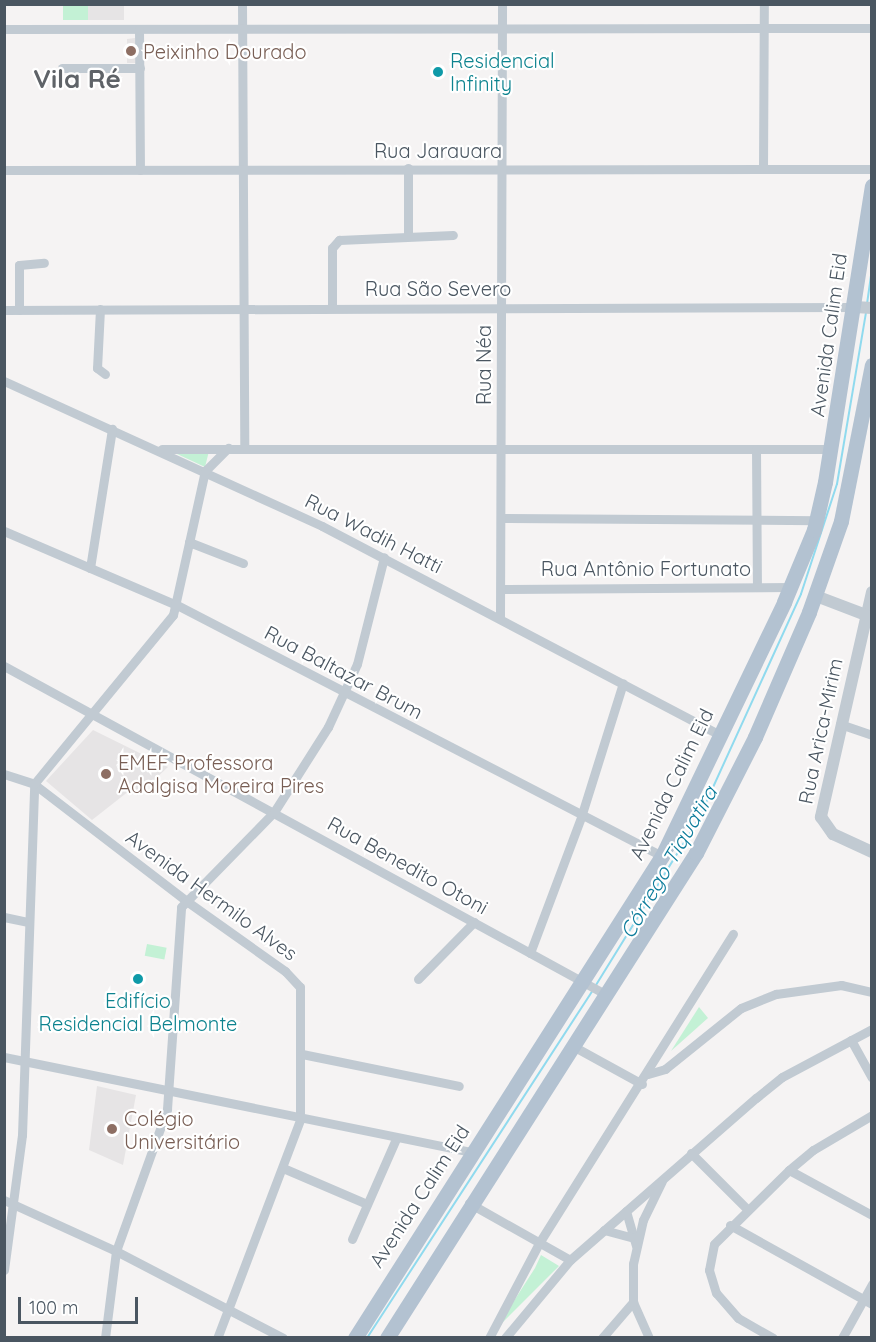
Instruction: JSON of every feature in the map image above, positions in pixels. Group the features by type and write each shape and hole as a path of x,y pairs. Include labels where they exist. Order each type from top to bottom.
{"main road":[{"name":"Avenida Calim Eid","path":"355,1338 586,984 662,856 791,587 817,520 862,308 872,186"},
{"path":"387,1338 469,1203 602,993 696,853 755,736 816,596 852,479 872,365"}],"street":[{"path":"242,4 241,309 244,447"},
{"name":"Rua Néa","path":"500,618 502,589 502,4"},
{"path":"763,168 764,4"},
{"path":"4,29 872,28"},
{"path":"139,29 140,170"},
{"path":"62,68 140,68"},
{"path":"408,168 408,236"},
{"name":"Rua Jarauara","path":"4,170 872,169"},
{"path":"332,308 335,243 346,239 453,235"},
{"path":"20,309 19,265 44,263"},
{"name":"Rua São Severo","path":"4,310 862,308"},
{"path":"100,309 97,368 105,374"},
{"name":"Rua Wadih Hatti","path":"4,381 159,449 384,557 719,734"},
{"path":"90,568 112,429"},
{"path":"159,449 244,447 832,448"},
{"path":"4,1270 9,1202 25,1061 34,784 171,619 177,605 205,471 228,448"},
{"path":"756,449 757,587"},
{"path":"502,518 756,517 817,520"},
{"name":"Rua Baltazar Brum","path":"4,531 177,605 580,817 662,856"},
{"path":"189,542 243,563"},
{"path":"105,1338 116,1251 167,1109 179,915 185,900 274,813 345,693 357,664 384,557"},
{"name":"Rua Antônio Fortunato","path":"502,589 791,587"},
{"name":"Rua Arica-Mirim","path":"872,592 869,616 840,724 820,817 833,834 872,852"},
{"path":"816,596 869,616"},
{"name":"Rua Benedito Otoni","path":"4,666 91,716 274,813 602,993"},
{"path":"530,953 580,817 623,683"},
{"path":"840,724 872,735"},
{"name":"Avenida Hermilo Alves","path":"4,774 34,784 298,984 303,998 300,1120 283,1168 225,1308 217,1338"},
{"path":"4,917 28,922"},
{"path":"418,979 474,922"},
{"path":"489,1338 540,1243 642,1084 733,934"},
{"path":"648,1074 666,1069 741,1008 776,994 841,985 872,992"},
{"path":"505,1338 570,1260 691,1153 782,1077 872,1029"},
{"path":"851,1040 872,1078"},
{"path":"571,1045 642,1084"},
{"path":"302,1054 459,1086"},
{"path":"4,1057 300,1120 474,1153"},
{"path":"773,1338 738,1318 711,1281 709,1259 714,1244 746,1208 813,1150 872,1115"},
{"path":"352,1239 396,1139"},
{"path":"691,1153 746,1208"},
{"path":"283,1168 367,1204"},
{"path":"789,1170 872,1215"},
{"path":"634,1242 665,1176"},
{"path":"9,1202 116,1251 282,1338"},
{"path":"469,1203 570,1260"},
{"path":"635,1203 643,1220"},
{"path":"626,1211 634,1242 633,1302 649,1338"},
{"path":"730,1225 867,1302"},
{"path":"604,1230 634,1242"},
{"path":"842,1338 867,1302 872,1284"},
{"path":"603,1338 633,1302"}],"shaded area":[{"path":"63,5 124,5 124,20 63,20"},
{"name":"Peixinho Dourado","path":"135,38 136,63 127,63 127,39"},
{"name":"EMEF Professora Adalgisa Moreira Pires","path":"93,730 168,767 137,796 134,787 92,820 46,781"},
{"name":"Colégio Universitário","path":"97,1086 136,1095 123,1165 89,1150"}],"green space":[{"path":"63,5 88,5 88,20 63,20"},
{"path":"209,451 205,467 175,453"},
{"path":"147,944 167,948 164,960 145,956"},
{"path":"699,1007 708,1018 671,1051"},
{"path":"541,1255 559,1266 496,1329 535,1268"}],"waterway":[{"name":"Córrego Tiquatira","path":"867,304 872,267"},
{"name":"Córrego Tiquatira","path":"596,985 699,818 801,594 837,484 866,313"},
{"name":"Córrego Tiquatira","path":"367,1338 593,990"}],"place":[{"name":"Peixinho Dourado","path":"131,51"},
{"name":"Residencial Infinity","path":"438,72"},
{"name":"EMEF Professora Adalgisa Moreira Pires","path":"106,774"},
{"name":"Edifício Residencial Belmonte","path":"138,979"},
{"name":"Colégio Universitário","path":"112,1129"}],"district":[{"name":"Vila Ré","path":"77,79"}]}
